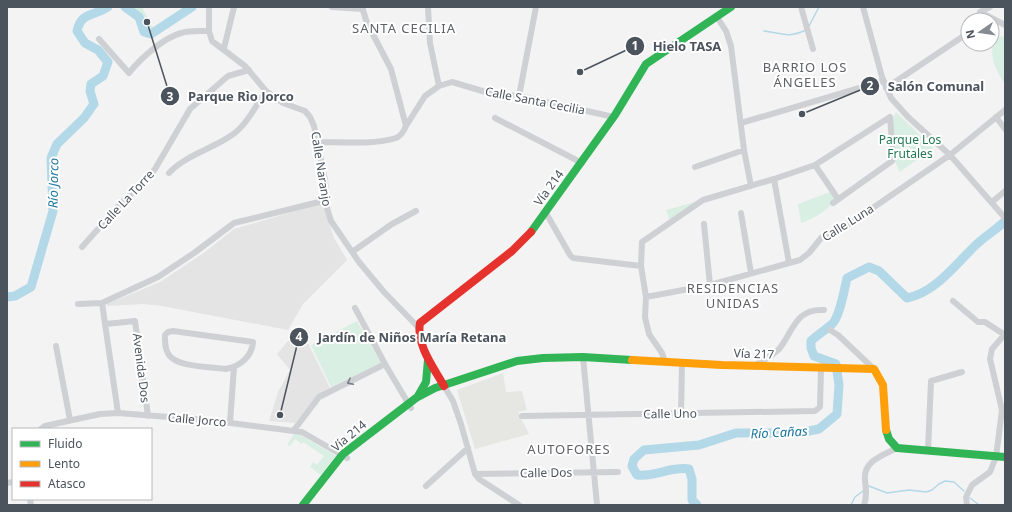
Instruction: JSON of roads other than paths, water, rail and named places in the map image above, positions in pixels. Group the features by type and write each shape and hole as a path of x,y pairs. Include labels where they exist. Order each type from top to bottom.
{"main road":[{"name":"Vía 214","path":"418,327 422,320 512,251 526,238 614,117 646,64 731,7"},
{"path":"418,327 420,338 444,386"},
{"path":"416,398 426,382 429,370 428,356"},
{"name":"Vía 217","path":"444,386 471,375 517,362 543,358 583,357 754,366 874,369"},
{"path":"874,369 883,385 886,434 892,444 897,448 1005,458"},
{"name":"Vía 214","path":"410,406 416,398 435,388 444,386"},
{"name":"Vía 214","path":"303,505 345,456 410,406 444,386"},
{"name":"Vía 214","path":"308,505 345,456"}],"street":[{"path":"99,39 129,73 144,56 177,34 190,31 209,31 210,7"},
{"path":"224,48 234,7"},
{"path":"332,7 363,8 366,24 391,69 406,126"},
{"path":"428,7 430,43 439,86"},
{"path":"518,96 536,7"},
{"path":"801,7 813,49"},
{"path":"862,7 883,81 898,107 950,155 1005,218"},
{"path":"990,7 980,12 1005,25"},
{"path":"717,17 726,31 731,46 744,150 752,186"},
{"name":"Calle Naranjo","path":"209,31 212,41 224,48 249,70 266,90 283,103 305,111 314,126 318,142 330,221 352,252 384,292 418,327"},
{"path":"886,88 960,38"},
{"name":"Calle La Torre","path":"82,247 123,201 147,180 190,109 228,76 249,70"},
{"path":"741,123 883,81"},
{"name":"Calle Santa Cecilia","path":"318,142 376,141 396,138 402,133 422,98 439,86 453,82 489,93 518,96 614,117"},
{"path":"169,173 177,164 233,135 243,125 266,90"},
{"name":"Calle Luna","path":"646,297 710,285 800,260 809,254 822,237 845,227 950,155 1005,110"},
{"path":"665,362 662,354 649,334 645,317 646,297 641,266 642,242 703,200 752,186 814,165 890,117 893,158 835,201 814,165"},
{"path":"996,117 1005,129"},
{"path":"495,118 582,163"},
{"path":"695,167 744,150"},
{"path":"774,179 789,263"},
{"path":"992,202 1005,191"},
{"path":"78,304 102,303 158,277 194,254 234,223 327,200"},
{"path":"352,252 392,224 416,211"},
{"path":"546,212 573,258 641,266"},
{"path":"741,212 751,273"},
{"path":"704,224 710,285"},
{"path":"953,302 978,322 985,322 1005,334 992,349 990,358 1002,410 996,457 990,472 972,484 966,497 967,505"},
{"path":"102,303 118,413"},
{"path":"354,308 410,406"},
{"path":"754,366 780,349 789,330 804,315 816,309 824,310"},
{"name":"Avenida Dos","path":"106,324 135,321 148,416"},
{"path":"830,330 838,335 874,369"},
{"path":"230,423 234,367 252,351 253,342 173,331 168,332 165,335 167,352 171,358 178,362 226,369 234,367"},
{"path":"56,346 70,420"},
{"path":"583,357 596,505"},
{"path":"681,413 682,363"},
{"path":"294,430 319,397 385,364"},
{"name":"Calle Uno","path":"522,416 818,409 820,407 821,368"},
{"path":"928,450 931,381 962,372"},
{"path":"444,386 456,409 475,474 479,479 519,505"},
{"name":"Calle Jorco","path":"42,428 44,426 100,414 118,413 230,423 294,430 312,436 345,456"},
{"path":"884,454 887,442 886,434"},
{"path":"426,486 468,448"},
{"path":"864,505 866,496 864,476 868,465 884,454 897,448"},
{"name":"Calle Dos","path":"475,474 618,472"}],"waterway":[{"name":"Río Jorco","path":"7,297 15,296 31,287 53,211 51,158 57,144 84,118 94,104 90,91 91,84 103,76 108,62 98,50 85,43 77,31 79,25 85,17 108,7"},
{"name":"Río Jorco","path":"125,7 139,17 144,32 151,34 192,7"},
{"path":"809,26 819,7"},
{"path":"764,31 789,35 806,30"},
{"name":"Río Cañas","path":"697,505 692,500 692,479 689,469 683,468 637,475 632,466 634,459 644,450 699,445 736,433 799,433 819,429 837,414 839,385 836,364 814,356 811,348 811,341 831,325 837,316 847,278 869,267 879,271 907,298 918,295 937,283 978,243 1005,221"},
{"path":"868,487 869,486 887,493 909,490 926,492 932,490 945,481 954,482 964,491"},
{"path":"851,505 855,497 863,491"},
{"path":"970,498 979,505"}],"place":[{"name":"Parque Rìo Jorco","path":"147,22"},
{"name":"Hielo TASA","path":"580,72"},
{"name":"Salón Comunal","path":"802,114"},
{"name":"Jardín de Niños María Retana","path":"280,415"}],"district":[{"name":"SANTA CECILIA","path":"404,28"},
{"name":"BARRIO LOS ÁNGELES","path":"805,74"},
{"name":"RESIDENCIAS UNIDAS","path":"733,296"},
{"name":"AUTOFORES","path":"569,449"}],"park label":[{"name":"Parque Los Frutales","path":"910,147"}]}
